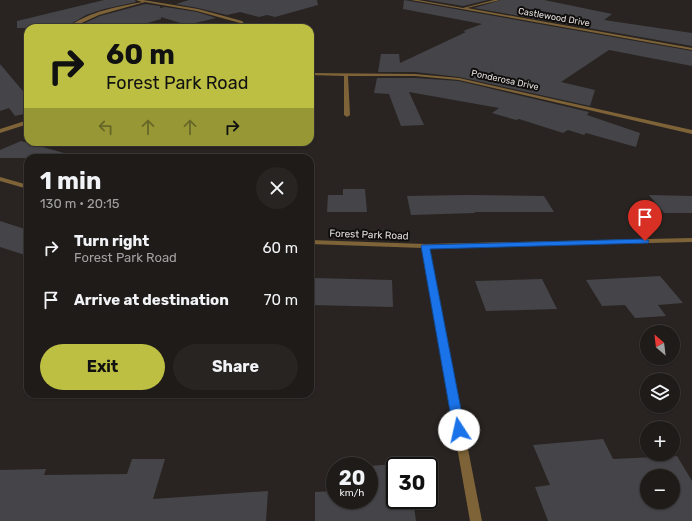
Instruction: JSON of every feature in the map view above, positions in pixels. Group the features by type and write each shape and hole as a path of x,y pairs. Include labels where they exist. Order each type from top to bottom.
{"street":[{"path":"138,0 226,18 241,22 243,24"},
{"name":"Castlewood Drive","path":"413,0 692,49"},
{"path":"462,9 498,0"},
{"path":"75,24 80,20 144,1"},
{"name":"Ponderosa Drive","path":"314,74 415,75 458,79 692,132"},
{"path":"346,74 347,115"},
{"path":"0,131 24,123"},
{"path":"0,179 24,186"},
{"name":"Forest Park Road","path":"314,242 425,246 692,240"},
{"path":"425,246 476,521"}],"building":[{"path":"104,0 135,0 136,2 104,9 86,15 71,24 24,24 24,28 17,28 17,21"},
{"path":"189,0 317,0 318,5 275,17 267,15 259,17 240,12 227,15 176,4"},
{"path":"404,0 692,51 692,66 609,50 561,82 595,90 590,106 459,77 415,72 378,72 381,54 399,54 400,63 466,32 463,31 482,24 403,9"},
{"path":"427,0 488,0 463,6"},
{"path":"501,0 544,0 612,14 604,20 692,33 692,46 474,8"},
{"path":"145,4 160,6 160,8 165,7 197,12 216,18 191,24 184,24 161,17 161,19 144,24 83,24 100,16"},
{"path":"0,64 24,92 24,114 15,116 9,108 0,111"},
{"path":"377,78 415,78 459,81 589,112 587,115 640,133 636,147 586,133 584,135 568,130 563,133 519,119 516,120 492,113 499,108 409,92 424,125 401,126 389,94 374,93"},
{"path":"21,141 24,142 24,146 39,146 64,153 24,154 24,158 0,158 0,150"},
{"path":"343,189 365,189 367,212 327,212 328,195 343,195"},
{"path":"649,195 692,196 692,213 664,213"},
{"path":"407,196 544,196 554,212 474,212 475,213 411,215"},
{"path":"0,221 24,229 24,255 0,247"},
{"path":"660,276 683,303 658,305 666,316 635,318 625,305 602,306 586,280"},
{"path":"314,278 392,280 393,307 314,305"},
{"path":"542,279 557,309 486,311 475,281"},
{"path":"603,439 613,459 640,458 640,461 680,461 692,481 692,521 548,521 535,487 550,485 533,445"},
{"path":"132,459 165,459 153,499 268,491 266,521 0,521 0,470 46,469 44,475 127,474"},
{"path":"378,465 386,465 386,509 414,509 416,521 315,521 315,492 326,491 326,509 378,509"}],"route":[{"path":"459,430 425,246 645,241"}]}
